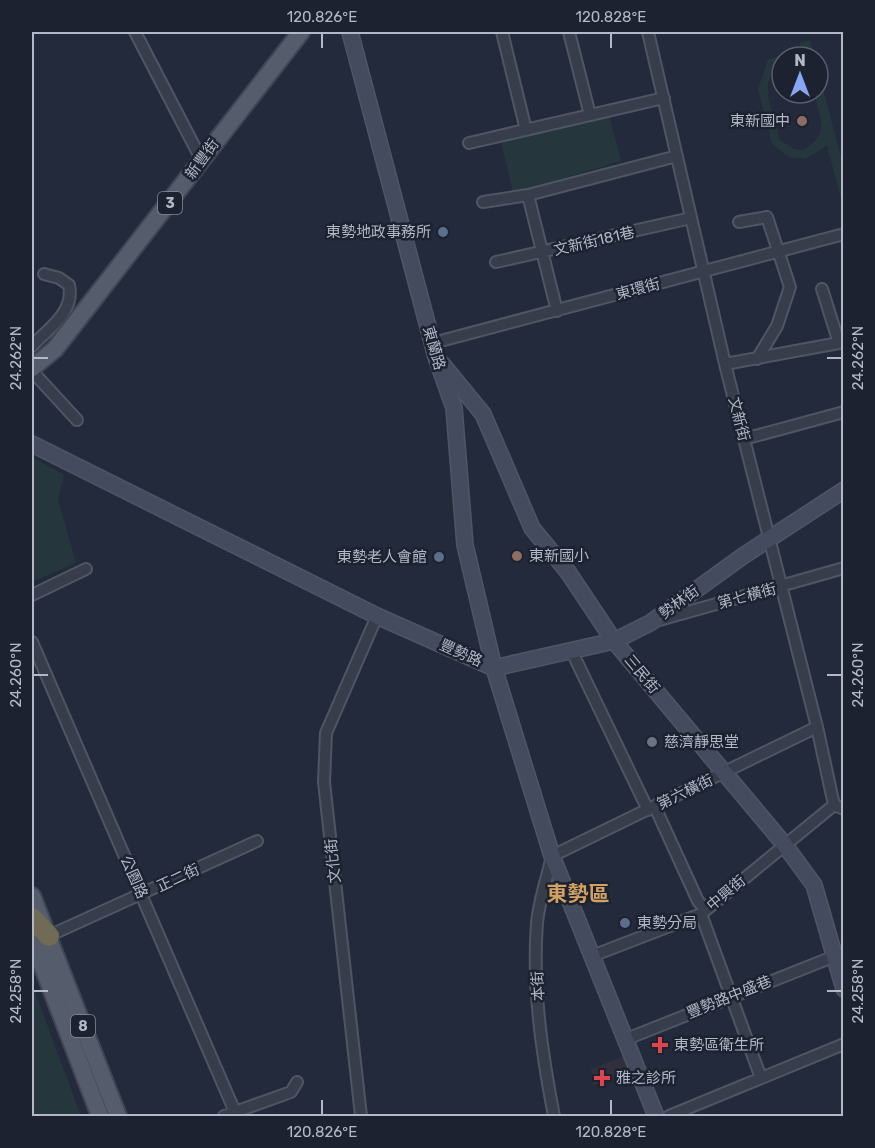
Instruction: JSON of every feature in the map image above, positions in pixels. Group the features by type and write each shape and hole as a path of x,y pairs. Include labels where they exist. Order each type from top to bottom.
{"highway":[{"path":"32,918 38,939"}],"main road":[{"name":"新豐街","path":"32,369 55,349 301,32"},
{"name":"8","path":"32,896 38,939 100,1116"},
{"name":"8","path":"38,939 104,1078 118,1116"}],"street":[{"path":"137,32 201,159"},
{"name":"東蘭路","path":"350,32 434,350 454,408 465,545 494,668"},
{"path":"502,32 526,130"},
{"path":"569,32 590,115"},
{"name":"文新街","path":"648,32 725,364 839,807"},
{"path":"469,143 664,98"},
{"path":"483,202 528,195 677,156"},
{"path":"528,195 557,311"},
{"path":"739,222 767,217 790,288 777,326 757,359"},
{"name":"文新街181巷","path":"496,262 692,218"},
{"name":"東環街","path":"434,350 557,311 843,234"},
{"path":"32,346 66,311 72,296 69,285 59,278 44,274"},
{"path":"725,364 839,343 822,289"},
{"name":"三民街","path":"434,350 483,414 532,528 568,572 614,641 784,844 814,885 843,989"},
{"path":"32,369 77,420"},
{"path":"744,439 843,412"},
{"name":"豐勢路","path":"32,444 377,616 494,668 552,856 656,1116"},
{"name":"勢林街","path":"494,668 614,641 650,623 770,538 843,490"},
{"name":"第七橫街","path":"650,623 843,568"},
{"path":"32,595 86,569"},
{"name":"文化街","path":"361,1116 324,782 326,733 377,616"},
{"name":"公園路","path":"32,642 142,895 230,1114"},
{"path":"572,652 703,912 730,997 761,1078"},
{"name":"第六橫街","path":"552,856 817,727"},
{"name":"中興街","path":"592,956 703,912 784,844 839,807"},
{"name":"正二街","path":"38,939 142,895 257,841"},
{"name":"本街","path":"552,856 537,922 537,973 543,1061 554,1116"},
{"name":"豐勢路中盛巷","path":"624,1040 835,956"},
{"path":"669,1116 843,1044"},
{"path":"87,1084 104,1078"},
{"path":"230,1114 291,1092 297,1082"}],"shaded area":[{"path":"810,40 811,45 800,45 800,43"},
{"path":"770,59 769,99 780,140 794,149 803,150 812,144 817,138 821,125 817,105 827,105 843,165 842,202 827,146 805,159 789,157 772,144 758,89"},
{"path":"609,114 621,161 513,193 501,141"},
{"path":"32,457 64,475 58,499 76,563 32,582"},
{"path":"32,984 81,1116 32,1116"},
{"name":"雅之診所","path":"624,1056 629,1070 593,1086 591,1069"}],"place":[{"name":"東新國中","path":"802,121"},
{"name":"東勢地政事務所","path":"443,232"},
{"name":"東新國小","path":"517,556"},
{"name":"東勢老人會館","path":"439,557"},
{"name":"慈濟靜思堂","path":"652,742"},
{"name":"東勢分局","path":"625,923"},
{"name":"東勢區衛生所","path":"660,1045"},
{"name":"雅之診所","path":"602,1078"}],"district":[{"name":"東勢區","path":"578,894"}]}
